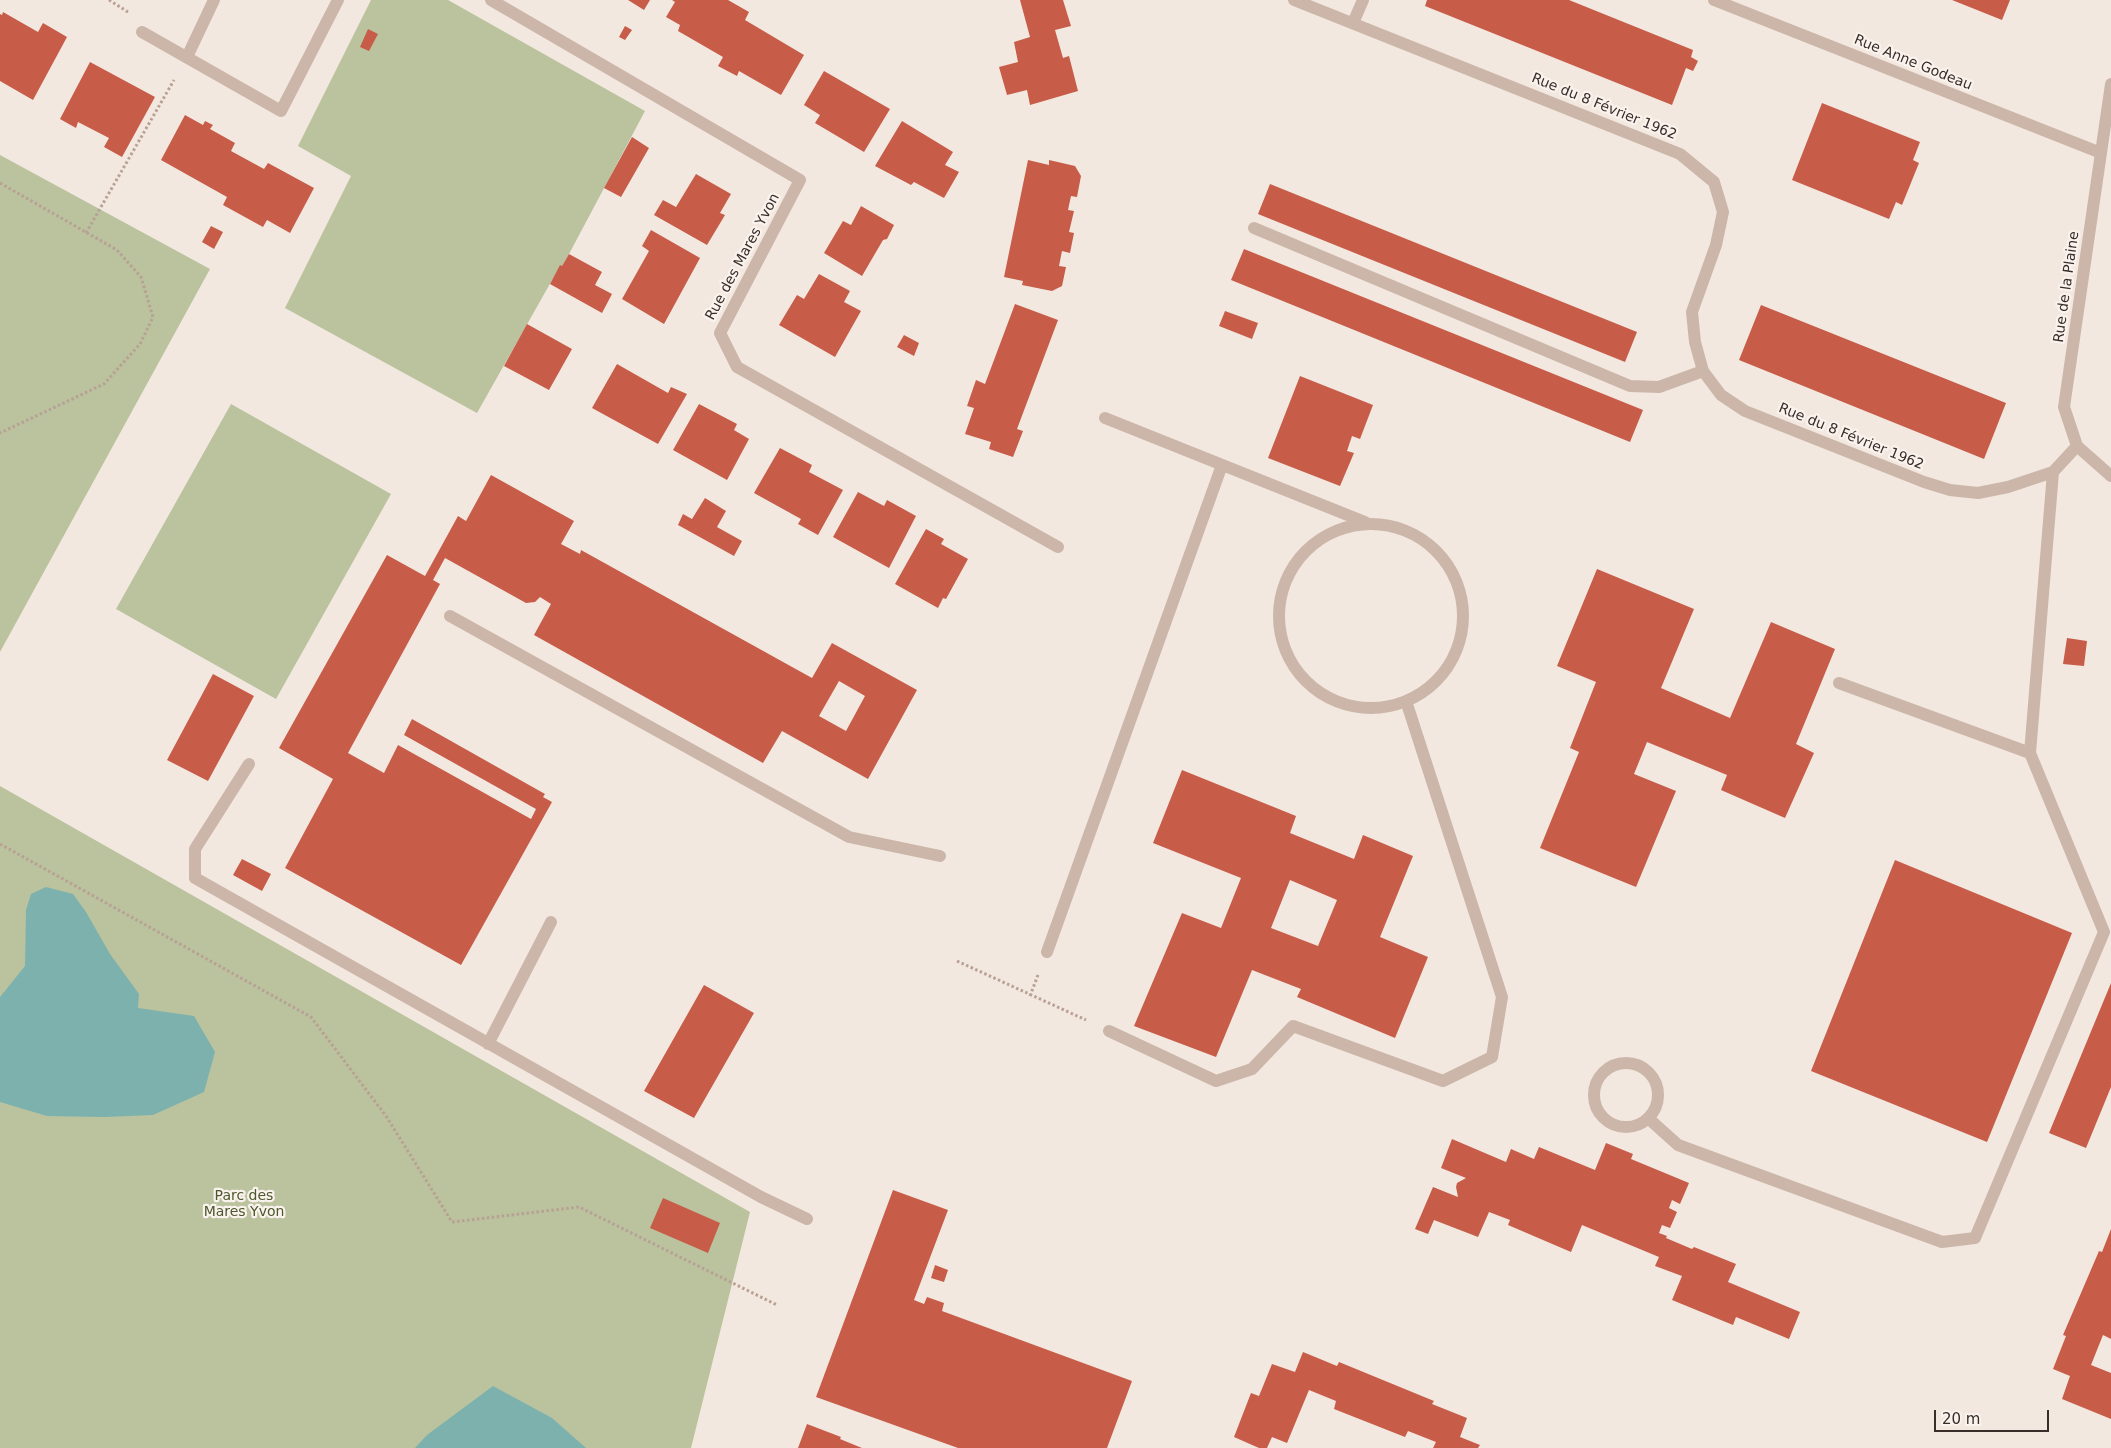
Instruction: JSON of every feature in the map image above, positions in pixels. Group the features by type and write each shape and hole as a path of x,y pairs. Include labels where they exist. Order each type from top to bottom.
{"street":[{"path":"187,57 214,0"},
{"path":"142,32 281,111 338,0"},
{"name":"Rue des Mares Yvon","path":"491,0 800,180 720,333 737,367 1058,547"},
{"name":"Rue du 8 Février 1962","path":"1294,0 1680,154 1714,182 1723,212 1716,245 1692,312 1695,342 1703,371 1721,395 1745,411 1924,482 1950,490 1978,493 2008,487 2053,472 2077,446"},
{"path":"1353,23 1363,0"},
{"name":"Rue Anne Godeau","path":"1714,0 2101,153"},
{"name":"Rue de la Plaine","path":"2077,446 2064,407 2111,84"},
{"path":"1254,228 1630,386 1659,386 1703,371"},
{"path":"1105,418 1368,523"},
{"path":"2077,446 2111,476"},
{"path":"1047,952 1222,465"},
{"path":"1648,1118 1678,1145 1924,1236 1942,1242 1975,1238 2104,932 2030,754 2053,472"},
{"path":"1368,523 1389,525 1409,532 1427,543 1443,558 1454,576 1461,596 1463,618 1460,638 1453,658 1440,676 1425,690 1406,701 1385,707 1364,708 1343,704 1323,694 1306,682 1292,665 1283,645 1278,624 1279,603 1284,582 1308,547 1326,534 1346,526 1368,523"},
{"path":"450,616 849,837 940,856"},
{"path":"1839,683 2030,754"},
{"path":"1109,1031 1216,1081 1252,1069 1293,1026 1443,1081 1492,1057 1502,997 1406,701"},
{"path":"250,764 195,849 194,878 761,1197 808,1218"},
{"path":"488,1044 551,922"},
{"path":"1627,1063 1640,1066 1650,1073 1657,1084 1659,1096 1656,1108 1648,1118 1638,1125 1625,1127 1613,1124 1603,1117 1596,1106 1594,1094 1597,1081 1604,1071 1615,1065 1627,1063"}],"path":[{"path":"86,233 187,57"},
{"path":"0,183 117,250 141,277 153,317 140,344 104,384 0,433"},
{"path":"0,844 311,1018 386,1116 452,1222 579,1207 777,1304"},
{"path":"957,961 1109,1031"}],"green space":[{"path":"371,0 448,0 645,111 569,254 562,266 560,266 477,413 285,308 351,176 298,146"},
{"path":"0,155 210,269 0,652"},
{"path":"231,404 391,494 276,699 116,609"},
{"name":"Parc des Mares Yvon","path":"0,786 750,1212 691,1448 0,1448"}],"water":[{"path":"46,887 73,894 86,912 110,954 139,994 138,1008 194,1016 215,1052 204,1092 153,1115 105,1117 47,1116 0,1102 0,997 25,966 26,910 31,894"},
{"path":"493,1386 552,1418 586,1448 415,1448 427,1435"}],"building":[{"path":"628,0 650,0 644,10"},
{"path":"672,0 728,0 749,12 745,20 804,55 781,95 739,71 737,76 718,66 723,57 678,31 680,25 666,17 675,2"},
{"path":"1020,0 1063,0 1071,26 1055,30 1063,58 1069,56 1078,91 1030,105 1027,90 1007,95 999,67 1018,62 1014,42 1030,37"},
{"path":"1427,0 1569,0 1693,50 1691,57 1698,61 1693,71 1686,68 1672,105 1425,6"},
{"path":"1952,0 2010,0 2002,20"},
{"path":"3,12 38,32 43,23 67,37 33,100 0,81 0,14 2,15"},
{"path":"625,26 632,30 625,40 619,37"},
{"path":"368,29 378,34 369,51 360,47"},
{"path":"90,62 155,97 122,157 104,147 109,138 78,122 76,128 60,119"},
{"path":"824,71 890,109 864,152 815,123 820,115 804,105"},
{"path":"1822,103 1920,142 1913,160 1919,163 1902,205 1896,202 1889,219 1792,180"},
{"path":"185,115 203,125 205,121 213,125 210,129 235,143 231,151 264,169 268,163 314,188 290,233 267,220 263,227 223,205 227,197 161,160"},
{"path":"902,121 953,152 945,165 959,172 944,198 914,182 911,185 875,166"},
{"path":"632,137 649,148 621,197 604,188"},
{"path":"1028,160 1049,165 1049,160 1075,166 1081,176 1077,197 1071,196 1068,210 1074,211 1069,232 1074,233 1070,253 1062,251 1059,266 1066,267 1062,286 1052,291 1022,285 1023,281 1004,277"},
{"path":"696,174 731,194 720,213 725,215 707,245 654,215 663,200 676,207"},
{"path":"1270,184 1637,332 1625,362 1258,214"},
{"path":"861,206 894,225 887,239 883,240 862,276 824,253 843,221 851,225"},
{"path":"211,226 223,232 214,249 202,242"},
{"path":"651,230 700,258 664,324 622,299 649,251 642,246"},
{"path":"1244,249 1643,410 1630,442 1231,280"},
{"path":"569,254 602,272 595,285 612,294 602,313 550,284 560,265 562,266"},
{"path":"819,274 850,291 844,302 861,311 835,357 779,325 797,295 804,299"},
{"path":"1015,304 1058,320 1017,429 1023,431 1013,457 989,449 991,442 965,434 974,408 967,406 976,380 985,384"},
{"path":"1761,305 2006,403 1984,459 1739,360"},
{"path":"1225,311 1258,323 1252,339 1219,326"},
{"path":"527,324 572,349 549,390 504,366"},
{"path":"904,335 919,343 914,356 897,347"},
{"path":"617,364 668,393 671,387 687,394 658,444 592,408"},
{"path":"1300,376 1373,405 1360,439 1352,436 1347,451 1354,453 1340,486 1268,458"},
{"path":"699,404 737,424 734,430 749,439 727,480 673,450"},
{"path":"780,448 812,465 809,472 843,490 818,535 798,524 801,519 754,493"},
{"path":"491,475 574,521 561,544 580,554 581,550 812,678 832,643 917,690 868,779 782,731 763,763 534,635 551,604 540,597 535,602 526,603 445,558 433,580 440,584 348,753 384,773 398,745 531,819 536,809 404,735 412,719 545,794 543,797 552,802 461,965 285,868 333,779 279,748 387,555 425,576 458,516 466,521","holes":["839,681 865,696 846,731 819,716"]},
{"path":"858,492 884,506 887,500 916,516 889,568 833,537"},
{"path":"705,498 726,511 717,527 742,541 734,556 678,525 683,514 692,519"},
{"path":"926,529 944,539 941,544 968,559 946,599 943,598 938,608 895,584"},
{"path":"1597,569 1694,609 1661,688 1730,718 1771,622 1835,649 1796,744 1814,753 1785,818 1721,790 1727,775 1647,742 1634,774 1676,791 1636,887 1540,848 1579,752 1570,748 1596,682 1557,666"},
{"path":"2067,638 2087,641 2084,666 2063,664"},
{"path":"213,674 254,696 208,781 167,760"},
{"path":"1182,770 1296,816 1290,833 1354,859 1363,835 1413,856 1380,937 1428,957 1395,1038 1297,997 1301,989 1252,970 1216,1057 1134,1026 1182,913 1221,928 1241,878 1153,843","holes":["1290,880 1337,900 1318,946 1271,928"]},
{"path":"242,859 271,874 262,891 233,875"},
{"path":"1895,860 2072,933 1987,1142 1811,1071"},
{"path":"2111,983 2111,1087 2086,1148 2049,1133"},
{"path":"704,985 754,1013 694,1118 644,1091"},
{"path":"1452,1139 1506,1162 1511,1149 1534,1159 1539,1147 1595,1170 1606,1143 1633,1154 1631,1159 1689,1183 1680,1204 1672,1200 1669,1208 1677,1212 1670,1228 1662,1225 1659,1233 1692,1249 1694,1247 1736,1264 1728,1282 1800,1312 1789,1339 1736,1317 1733,1325 1672,1300 1682,1276 1655,1266 1659,1257 1582,1225 1571,1252 1508,1225 1510,1220 1489,1212 1478,1237 1434,1220 1428,1234 1415,1229 1433,1187 1458,1197 1457,1183 1466,1178 1441,1168"},
{"path":"893,1190 948,1210 914,1300 924,1304 927,1297 944,1303 942,1311 1132,1381 1107,1448 958,1448 816,1397"},
{"path":"663,1198 720,1223 708,1253 650,1228"},
{"path":"2111,1229 2111,1339 2103,1335 2091,1365 2111,1373 2111,1419 2062,1399 2070,1376 2053,1369 2066,1336 2063,1335 2099,1251 2102,1252"},
{"path":"935,1265 948,1270 944,1282 931,1278"},
{"path":"1303,1352 1337,1366 1339,1362 1434,1401 1432,1404 1467,1418 1460,1437 1480,1445 1478,1448 1433,1448 1436,1442 1408,1431 1405,1437 1334,1409 1336,1401 1309,1390 1287,1443 1272,1437 1267,1448 1259,1448 1234,1437 1251,1393 1259,1396 1272,1364 1295,1372"},
{"path":"807,1424 841,1437 840,1439 862,1448 798,1448"}]}
